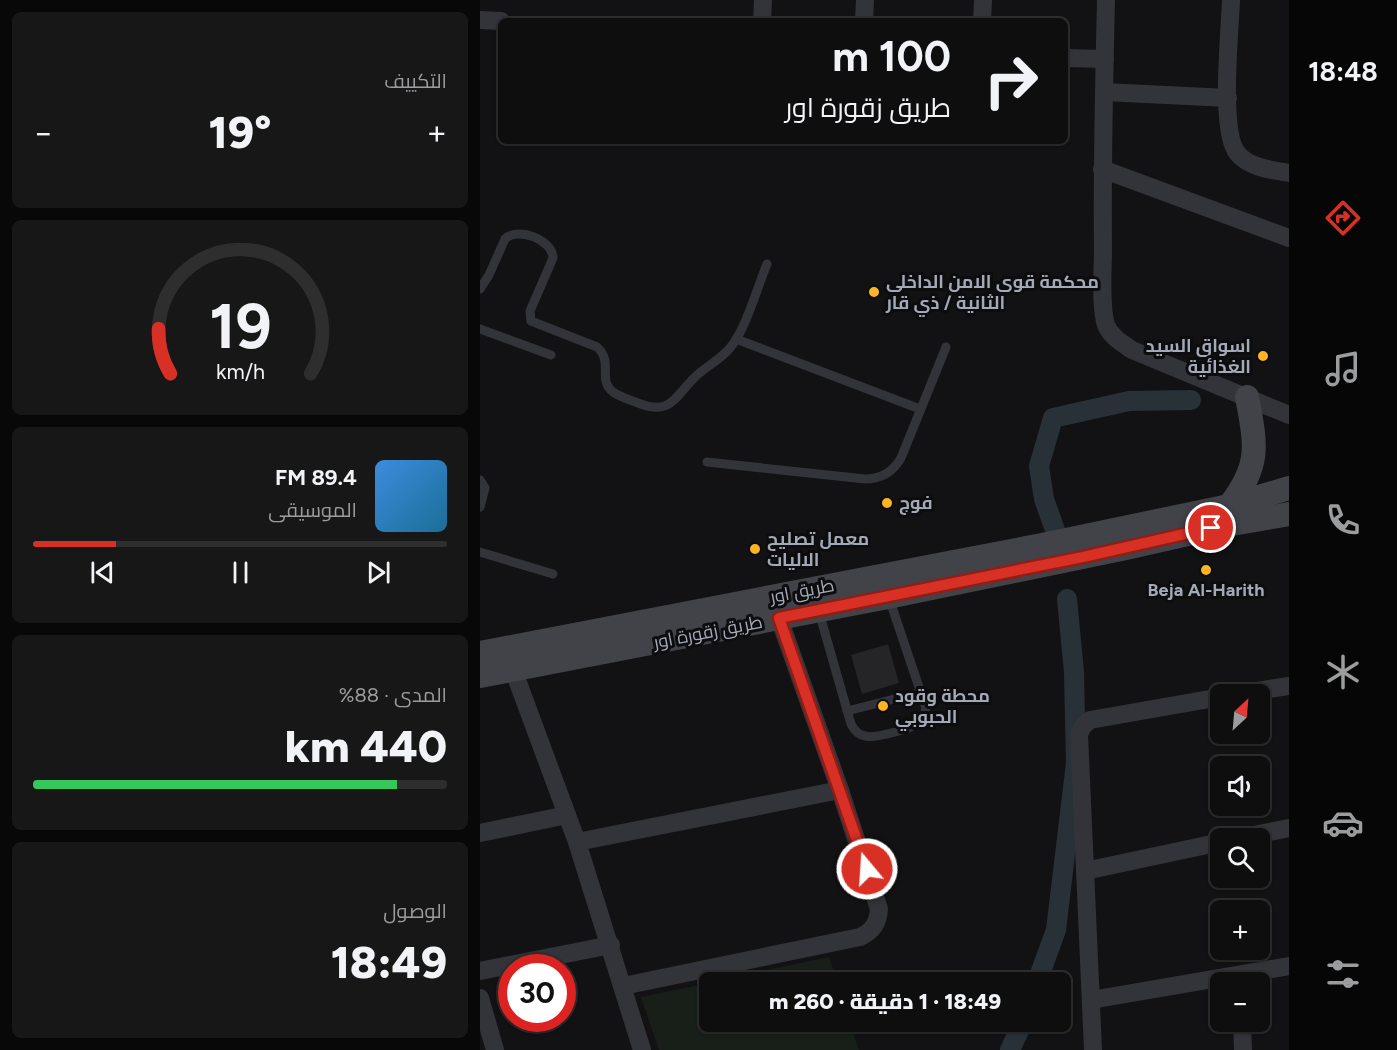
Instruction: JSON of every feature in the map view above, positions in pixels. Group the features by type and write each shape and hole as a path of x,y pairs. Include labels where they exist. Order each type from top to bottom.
{"main road":[{"path":"1230,515 1251,470 1255,449 1247,398"},
{"path":"1230,515 1289,488"},
{"name":"طريق زقورة اور","path":"480,676 888,597 1126,548 1230,515 1289,514"},
{"name":"طريق اور","path":"480,653 1042,544 1230,515"}],"street":[{"path":"762,18 763,0"},
{"path":"864,18 865,0"},
{"path":"982,18 983,0"},
{"path":"1107,0 1102,170 1105,322 1113,337 1132,350 1289,415"},
{"path":"1231,0 1228,98 1231,143 1238,154 1248,162 1259,167 1289,173"},
{"path":"480,20 498,21"},
{"path":"1068,58 1104,59"},
{"path":"1104,92 1228,98"},
{"path":"1102,170 1289,238"},
{"path":"623,986 860,936 868,933 875,926 879,909 779,618"},
{"path":"513,669 577,842 642,1050"},
{"path":"1270,689 1289,686"},
{"path":"1093,1050 1079,734 1090,720 1210,700"},
{"path":"577,842 840,790"},
{"path":"480,833 567,815"},
{"path":"1270,832 1289,828"},
{"path":"1085,871 1210,844"},
{"path":"480,971 611,945"},
{"path":"1266,972 1289,966"},
{"path":"1091,1000 1210,983"},
{"path":"480,998 495,1050"},
{"path":"1242,1032 1243,1050"}],"lane":[{"path":"480,289 509,235 519,233 547,244 552,250 553,258 530,311 531,321 597,347 604,355 605,378 614,393 650,408 658,408 671,404 694,378 724,354 736,339 767,264"},
{"path":"480,329 551,355"},
{"path":"736,339 920,409"},
{"path":"707,462 865,479 885,475 897,465 946,347"},
{"path":"480,480 485,488 480,507"},
{"path":"480,552 553,574"},
{"path":"819,610 850,724 859,734 878,736 918,724 926,708 888,597"},
{"path":"847,711 922,692"}],"shaded area":[{"path":"829,957 834,972 758,972"},
{"path":"699,985 699,1032 853,1032 859,1050 659,1050 641,997"}],"building":[{"path":"888,644 899,683 862,694 851,655"}],"waterway":[{"path":"1055,530 1044,499 1039,466 1053,418 1129,401 1191,400"},
{"path":"1041,972 1056,930 1076,763 1074,672 1067,599"},
{"path":"1010,1050 1018,1032"}],"place":[{"name":"محكمة قوى الامن الداخلي الثانية / ذي قار","path":"874,292"},
{"name":"اسواق السيد الغذائية","path":"1263,356"},
{"name":"فوج","path":"887,503"},
{"name":"معمل تصليح الاليات","path":"755,549"},
{"name":"Beja Al-Harith","path":"1206,570"},
{"name":"محطة وقود الحبوبي","path":"883,706"}],"route":[{"path":"867,869 779,618 1083,557 1211,528"}]}
